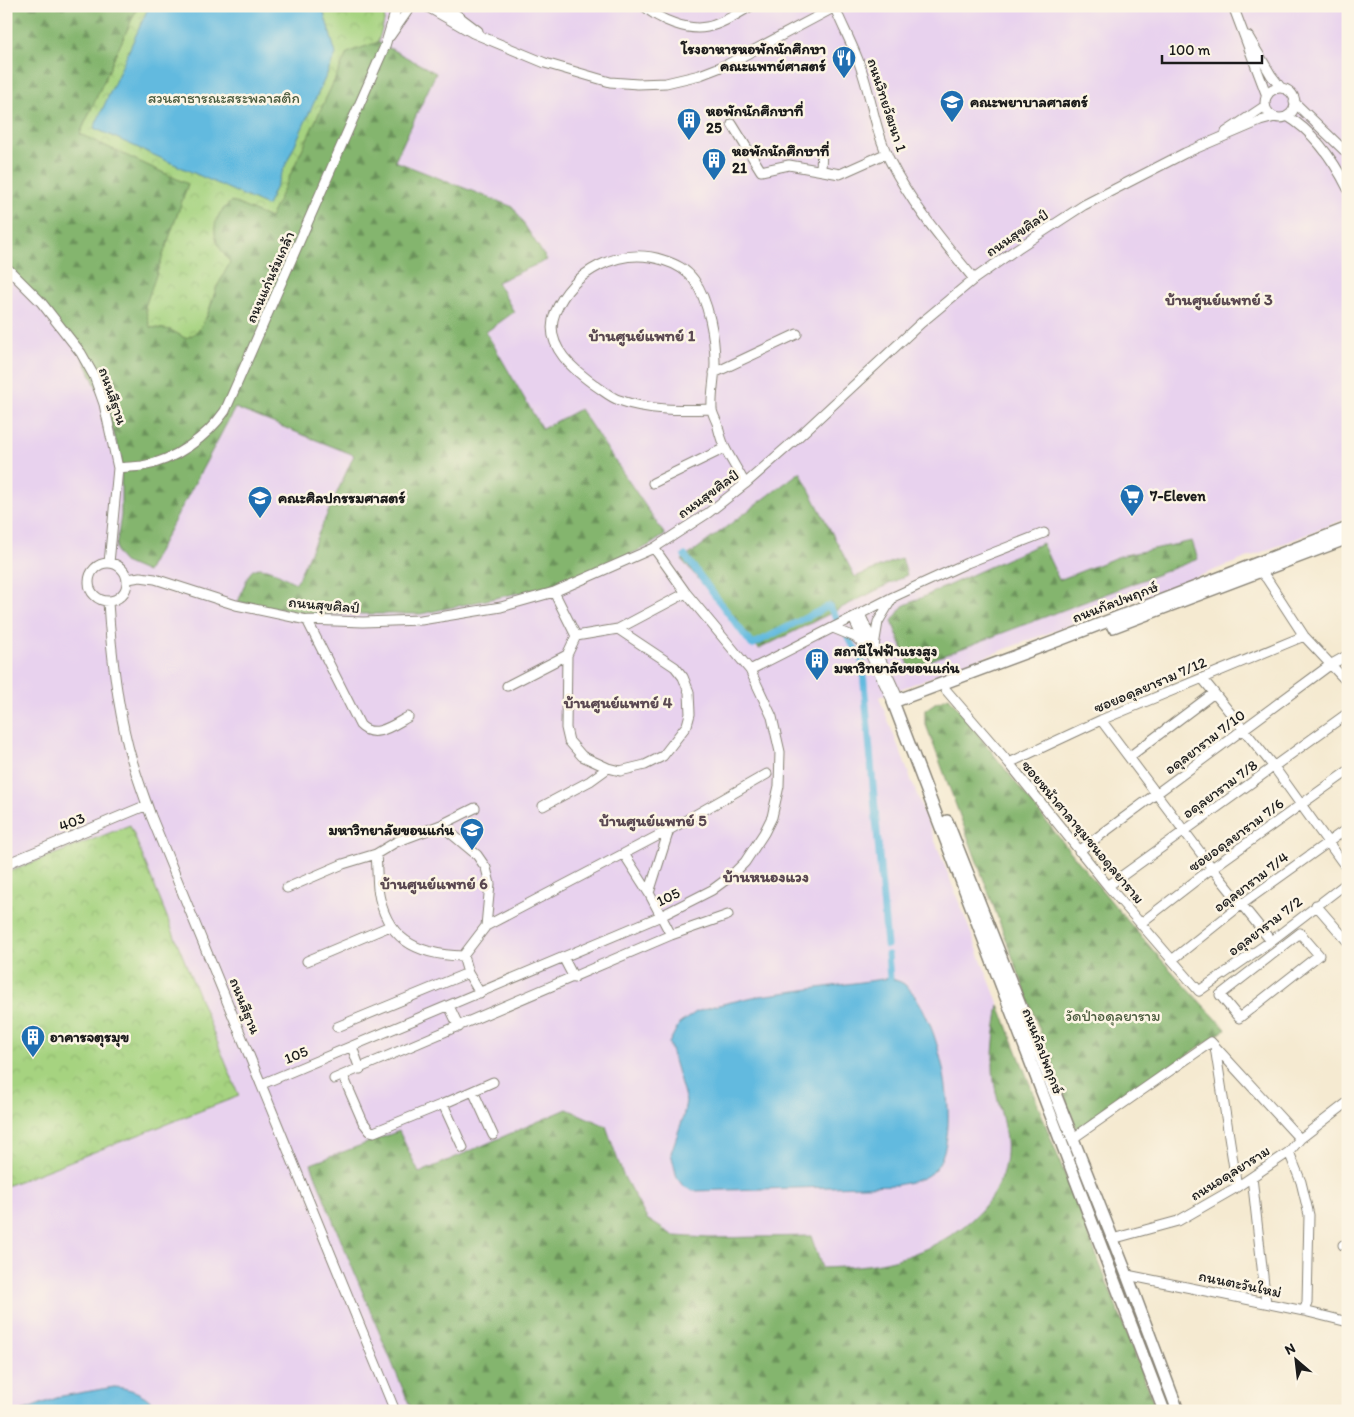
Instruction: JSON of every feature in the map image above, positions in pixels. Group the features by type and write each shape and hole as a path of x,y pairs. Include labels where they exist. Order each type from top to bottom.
{"main road":[{"name":"ถนนกัลปพฤกษ์","path":"897,704 1348,528"},
{"name":"ถนนกัลปพฤกษ์","path":"897,704 946,690 1348,538"},
{"name":"ถนนกัลปพฤกษ์","path":"897,704 1033,1051 1164,1411"},
{"name":"ถนนกัลปพฤกษ์","path":"1033,1051 1072,1139 1178,1411"}],"street":[{"path":"387,42 397,6"},
{"path":"387,42 411,6"},
{"path":"426,6 473,33 545,63 610,82 638,84 666,83 700,75 726,65 836,7"},
{"path":"446,6 483,36"},
{"path":"644,6 674,23 686,26 708,27 751,6"},
{"path":"1233,6 1266,96 1265,106 1269,113 1275,117"},
{"name":"ถนนวิทยวัฒนา 1","path":"836,7 858,60 886,153 914,201 940,238 974,279"},
{"path":"1242,28 1270,75 1281,88 1292,94 1293,110 1287,116"},
{"name":"ถนนแก่นร่มเกล้า","path":"118,468 144,466 183,450 215,426 225,412 235,393 387,42"},
{"path":"1266,96 1272,90 1281,88"},
{"path":"1294,102 1348,154"},
{"path":"1213,140 1265,106"},
{"path":"1213,140 1260,121 1287,116 1298,122 1325,152 1348,189"},
{"path":"732,124 761,171 789,165 840,174 886,153"},
{"name":"ถนนสุขศิลป์","path":"128,579 140,577 155,579 236,605 308,620 363,622 421,620 501,607 554,592 654,548 708,513 745,484 794,441 920,323 974,279 1084,205 1213,140"},
{"path":"821,170 822,149"},
{"path":"712,409 660,410 618,400 585,379 567,363 552,330 555,314 577,282 589,271 604,263 622,257 637,255 654,257 673,263 686,270 702,294 708,309 715,362 712,409 725,448 745,484"},
{"name":"ถนนสีฐาน","path":"6,267 60,324 86,361 94,376 104,404 118,468 109,563"},
{"path":"714,373 797,334"},
{"path":"653,482 725,448"},
{"path":"750,670 893,597 967,563 1044,533"},
{"name":"105","path":"262,1084 661,916 712,890 731,876 745,862 772,817 779,786 778,744 772,717 750,670 686,593 654,548"},
{"path":"109,563 119,566 126,574 128,586 121,598 108,602 94,596 89,580 90,575 98,566 109,563"},
{"path":"1260,572 1267,579 1304,636 1348,683"},
{"path":"554,592 576,636 568,655 566,728 569,741 582,756 608,768 620,771 645,765 663,756 687,725 690,714 689,692 683,677 675,667 618,629"},
{"path":"576,636 598,634 618,629 686,593"},
{"path":"870,648 878,622 893,597"},
{"name":"ถนนสีฐาน","path":"108,602 115,677 123,723 131,756 147,805 395,1411"},
{"path":"856,616 897,704"},
{"path":"308,620 360,725 364,729 377,732 408,717"},
{"path":"833,628 855,637 870,648"},
{"name":"ซอยอดุลยาราม 7/12","path":"1009,763 1101,720 1304,636"},
{"path":"507,686 568,655"},
{"name":"อดุลยาราม 7/10","path":"1079,851 1330,665 1348,656"},
{"path":"1202,678 1274,767 1348,870"},
{"name":"ซอยหน้าศาลาชุมชนอดุลยาราม","path":"946,690 1009,763 1108,886 1199,991"},
{"path":"1129,757 1214,693"},
{"name":"อดุลยาราม 7/8","path":"1108,886 1348,713"},
{"path":"1101,720 1212,868 1270,941"},
{"path":"543,806 590,781 608,768"},
{"name":"ซอยอดุลยาราม 7/6","path":"1141,922 1212,868 1348,770"},
{"path":"462,956 486,926 669,830 767,774"},
{"name":"403","path":"6,864 147,805"},
{"path":"287,888 342,864 376,854 396,842 441,825 475,808"},
{"path":"441,825 477,855 486,868 490,884 486,926"},
{"name":"อดุลยาราม 7/4","path":"1172,960 1242,904 1348,828"},
{"path":"649,893 669,830"},
{"path":"376,854 378,887 390,926 402,939 422,950 462,956"},
{"path":"624,854 649,893 671,935"},
{"name":"อดุลยาราม 7/2","path":"1199,991 1270,941 1348,882"},
{"path":"1316,905 1348,942"},
{"path":"334,1079 671,935 728,915"},
{"path":"307,961 390,926"},
{"path":"1300,933 1318,955 1239,1018 1220,995 1258,965 1300,933"},
{"path":"1250,955 1258,965"},
{"path":"462,956 468,972 480,993"},
{"path":"563,957 574,978"},
{"path":"337,1028 468,972"},
{"path":"449,1006 459,1027"},
{"path":"1072,1139 1211,1042 1300,1139"},
{"path":"1215,1046 1237,1188"},
{"path":"352,1047 360,1069"},
{"path":"343,1076 363,1122 370,1131 380,1131 493,1082"},
{"path":"473,1091 493,1135"},
{"name":"ถนนอดุลยาราม","path":"1112,1239 1178,1221 1237,1188 1288,1152 1300,1139 1348,1102"},
{"path":"443,1104 463,1148"},
{"path":"1288,1152 1301,1182 1309,1216 1307,1303 1304,1311"},
{"path":"1252,1177 1266,1303"},
{"name":"ถนนตะวันใหม่","path":"1126,1275 1304,1311 1348,1322"}],"shaded area":[{"name":"มหาวิทยาลัยขอนแก่น","path":"6,6 1348,6 1348,518 879,697 1157,1411 6,1411"}],"green space":[{"path":"6,6 138,6 80,134 188,184 145,307 150,327 171,330 185,338 207,317 217,287 230,262 219,247 215,236 219,215 231,201 270,218 347,53 378,42 436,73 395,161 513,207 547,260 497,282 514,312 486,332 542,429 580,409 665,535 650,545 599,569 551,586 421,614 307,614 238,602 248,576 254,569 260,568 273,571 296,583 354,455 235,408 147,572 124,562 118,555 116,548 121,515 121,457 104,404 81,353 6,267"},
{"name":"สวนสาธารณะสระพลาสติก","path":"138,6 386,6 384,22 378,42 347,53 270,218 231,201 219,215 215,236 219,247 230,262 217,287 203,324 192,335 185,338 171,330 150,327 145,307 188,184 80,134"},
{"path":"800,472 855,577 902,558 907,575 759,649 682,560"},
{"path":"1192,541 1198,559 910,668 892,621 903,606 1042,543 1059,580 1120,556"},
{"name":"วัดป่าอดุลยาราม","path":"949,697 1117,909 1226,1029 1077,1130 925,722 925,710"},
{"path":"130,825 239,1096 6,1186 6,873"},
{"path":"999,1005 1157,1411 412,1411 311,1164 399,1131 419,1173 567,1109 606,1126 623,1175 647,1219 674,1236 709,1238 811,1236 822,1268 858,1266 894,1260 915,1253 955,1233 987,1203 998,1184 1005,1163 1006,1140 993,1071 994,1043"}],"water":[{"name":"สวนสาธารณะสระพลาสติก","path":"149,6 322,6 336,54 267,206 94,128"},
{"path":"890,978 904,984 917,998 928,1019 944,1074 948,1102 948,1129 944,1152 935,1169 927,1176 918,1180 897,1185 693,1191 683,1186 677,1178 671,1153 683,1118 686,1101 669,1043 679,1024 696,1012 753,997"},
{"path":"114,1387 139,1393 155,1405 158,1411 22,1411 62,1396"}],"waterway":[{"path":"685,556 752,645 829,606 837,619"},
{"path":"848,637 862,660 887,945"},
{"path":"888,955 890,978"}],"place":[{"name":"โรงอาหารหอพักนักศึกษา คณะแพทย์ศาสตร์","path":"844,79"},
{"name":"คณะพยาบาลศาสตร์","path":"952,123"},
{"name":"หอพักนักศึกษาที่ 25","path":"689,141"},
{"name":"หอพักนักศึกษาที่ 21","path":"714,181"},
{"name":"7-Eleven","path":"1132,517"},
{"name":"คณะศิลปกรรมศาสตร์","path":"260,519"},
{"name":"สถานีไฟฟ้าแรงสูง มหาวิทยาลัยขอนแก่น","path":"817,681"},
{"name":"มหาวิทยาลัยขอนแก่น","path":"472,851"},
{"name":"อาคารจตุรมุข","path":"33,1058"}],"district":[{"name":"บ้านศูนย์แพทย์ 3","path":"1219,299"},
{"name":"บ้านศูนย์แพทย์ 1","path":"642,335"},
{"name":"บ้านศูนย์แพทย์ 4","path":"618,702"},
{"name":"บ้านศูนย์แพทย์ 5","path":"653,820"},
{"name":"บ้านหนองแวง","path":"766,876"},
{"name":"บ้านศูนย์แพทย์ 6","path":"434,883"}]}
